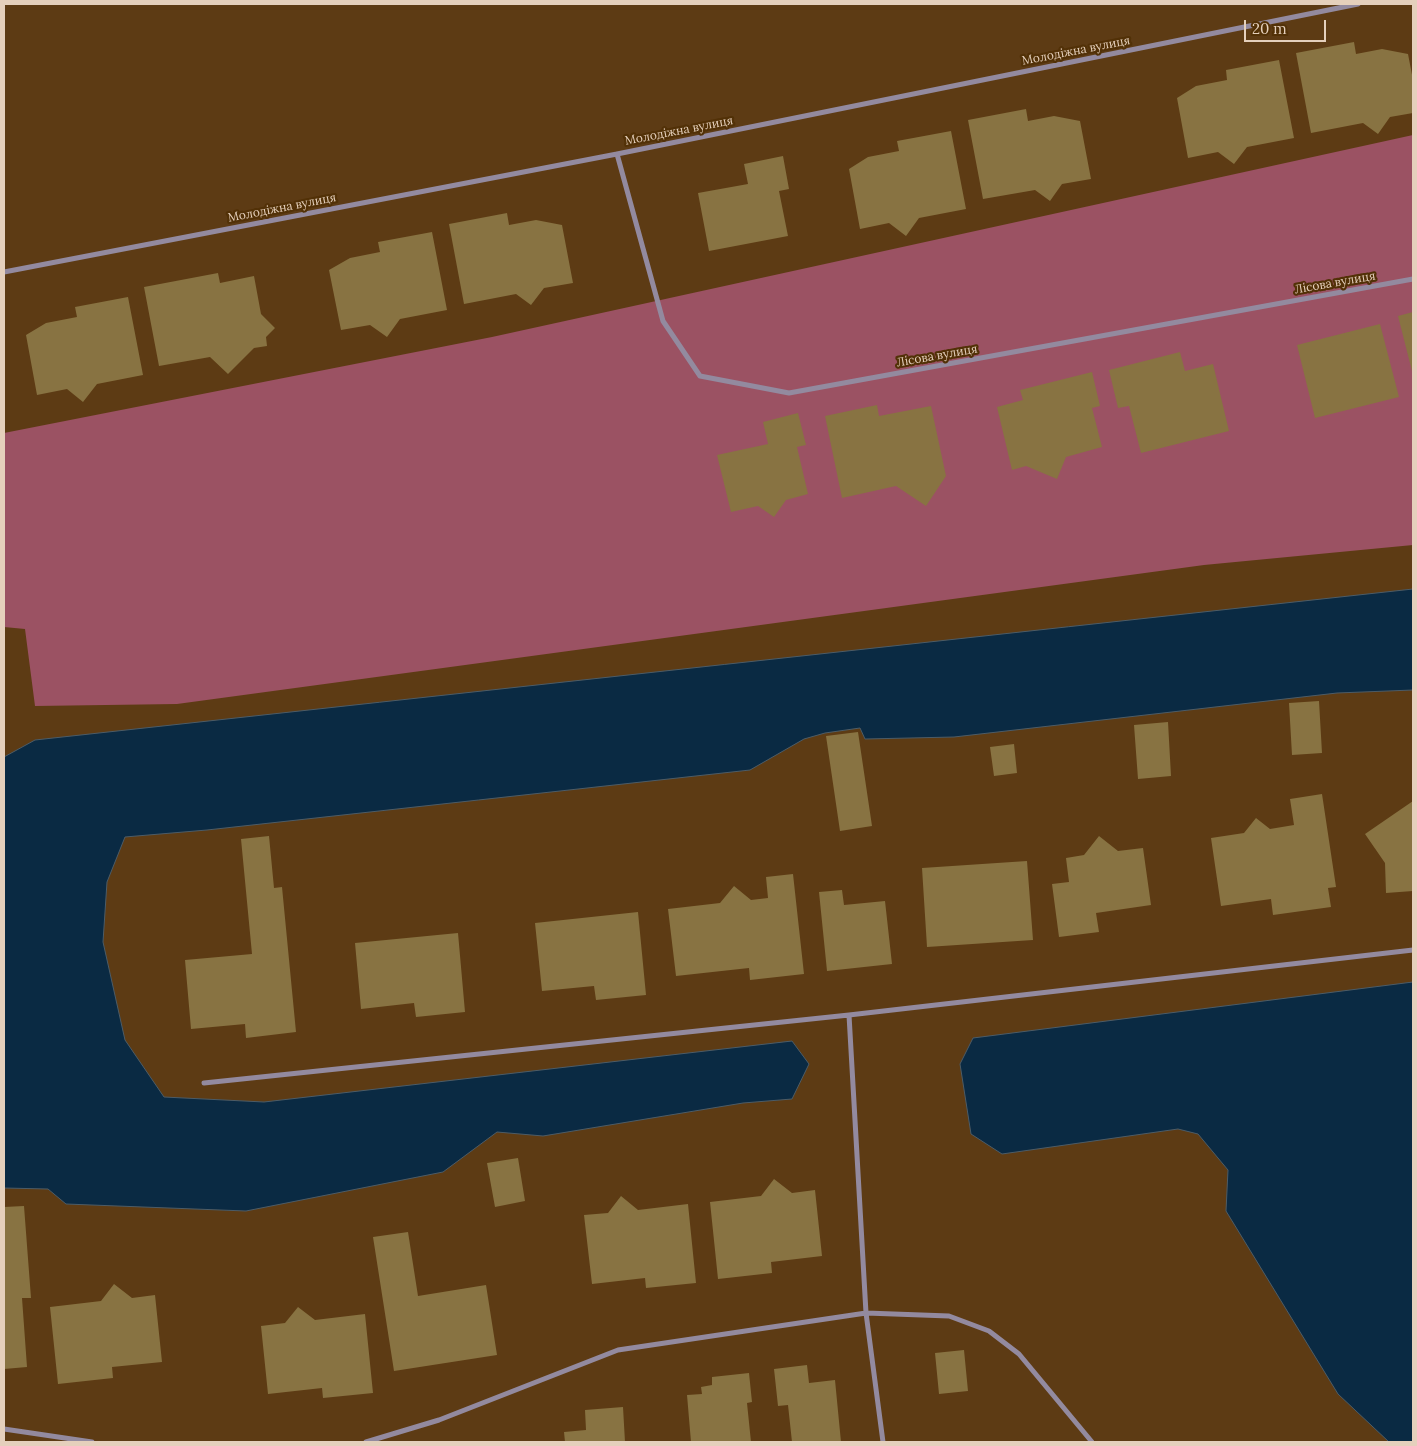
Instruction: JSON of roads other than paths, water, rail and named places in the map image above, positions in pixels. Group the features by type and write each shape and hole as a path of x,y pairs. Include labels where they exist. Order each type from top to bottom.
{"street":[{"name":"Молодіжна вулиця","path":"4,272 617,154 1358,4"},
{"name":"Лісова вулиця","path":"617,154 663,321 700,376 789,393 1413,279"},
{"path":"204,1083 849,1015 1413,950"},
{"path":"849,1015 866,1313 883,1442"},
{"path":"366,1442 439,1420 618,1350 866,1313 949,1316 989,1331 1019,1354 1092,1442"},
{"path":"4,1429 92,1442"}],"water":[{"path":"1413,589 1413,690 1337,693 954,737 865,739 860,728 825,733 804,739 750,770 207,830 125,837 107,882 103,942 125,1040 164,1097 264,1102 792,1041 809,1064 792,1099 743,1103 543,1136 497,1132 443,1172 246,1211 66,1204 48,1189 4,1188 4,757 35,740"},
{"path":"1413,982 1413,1442 1389,1442 1338,1394 1226,1211 1228,1170 1198,1134 1178,1129 1002,1154 971,1134 960,1064 973,1038"}]}
